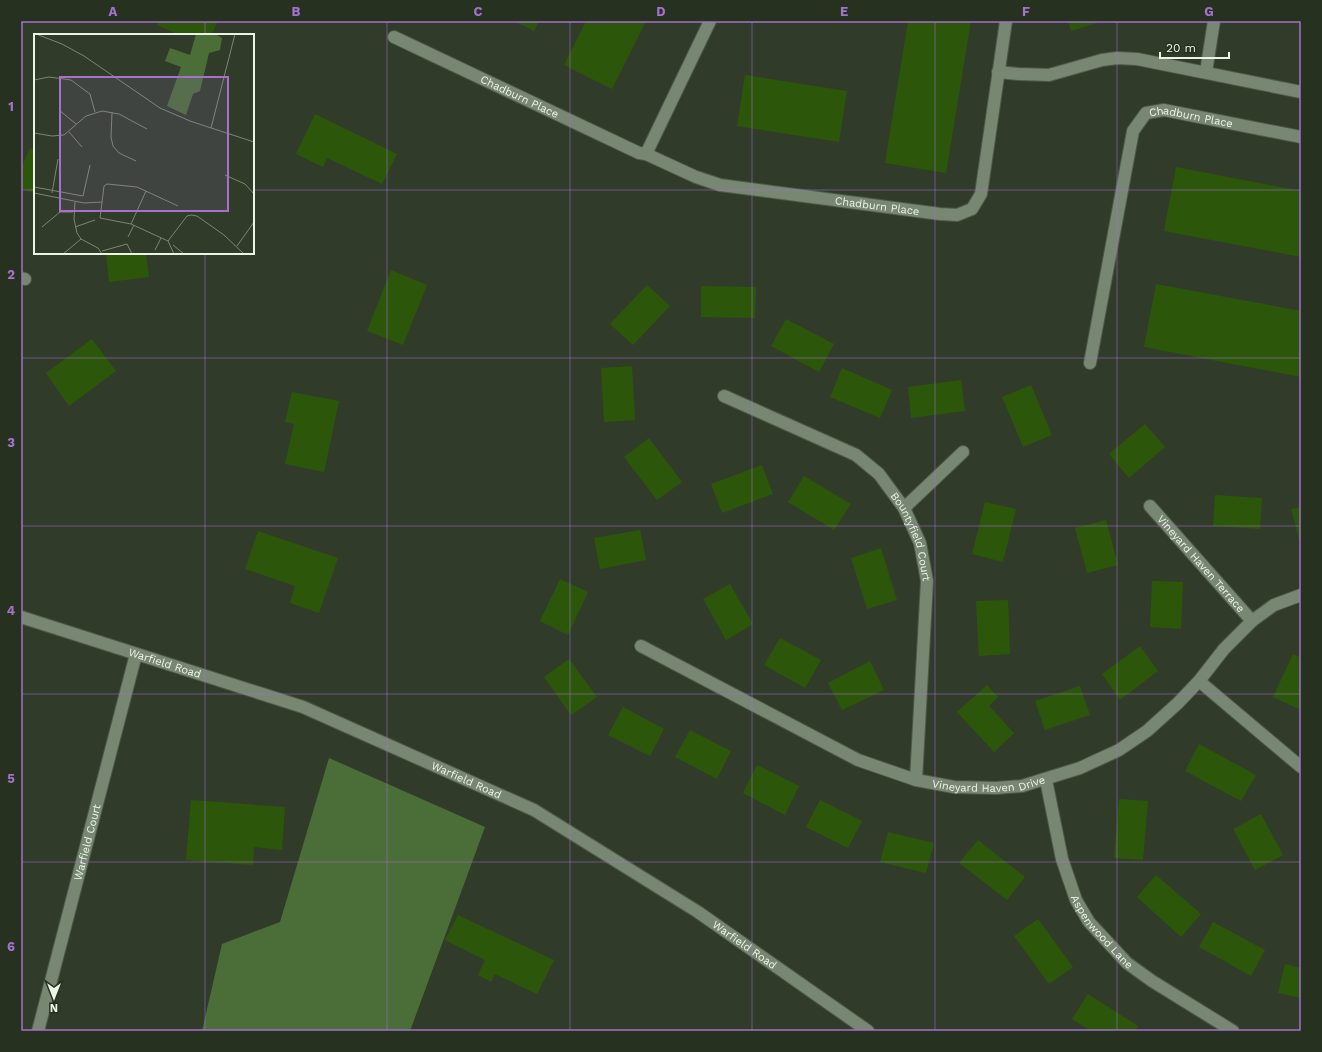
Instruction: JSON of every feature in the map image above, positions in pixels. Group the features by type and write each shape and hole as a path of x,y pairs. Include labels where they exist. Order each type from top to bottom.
{"street":[{"path":"646,154 710,21"},
{"name":"Chadburn Place","path":"394,37 639,153 646,154 696,177 720,185 957,215 972,208 982,194 1006,21"},
{"path":"1206,72 1214,21"},
{"path":"998,72 1048,75 1102,60 1116,58 1138,59 1301,92"},
{"name":"Chadburn Place","path":"1090,363 1133,131 1146,113 1164,110 1301,137"},
{"name":"Bountyfield Court","path":"724,396 856,455 879,474 904,508 920,542 927,581 916,780"},
{"path":"904,508 964,452"},
{"name":"Vineyard Haven Terrace","path":"1150,506 1252,621"},
{"name":"Vineyard Haven Drive","path":"641,646 858,760 916,780 954,787 996,788 1022,786 1046,780 1080,768 1119,750 1147,731 1178,703 1199,681 1224,649 1252,621 1274,605 1301,595"},
{"name":"Warfield Road","path":"21,617 303,707 534,810 698,912 868,1031"},
{"name":"Warfield Court","path":"38,1031 136,654"},
{"path":"1199,681 1301,767"},
{"name":"Aspenwood Lane","path":"1046,780 1062,859 1076,900 1089,922 1127,963 1152,981 1233,1031"}],"green space":[{"path":"329,758 485,827 410,1031 202,1031 222,944 280,922"}],"building":[{"path":"158,21 218,21 212,34 177,34 157,25"},
{"path":"514,21 539,21 534,31"},
{"path":"586,21 646,21 612,89 564,65"},
{"path":"908,21 971,21 946,173 885,163"},
{"path":"1068,21 1103,21 1071,31"},
{"path":"745,75 847,91 839,142 737,126"},
{"path":"315,114 397,154 382,184 327,158 323,167 296,154"},
{"path":"30,148 34,150 34,194 21,188 21,168"},
{"path":"1176,167 1301,191 1301,257 1164,231"},
{"path":"106,254 146,254 149,277 109,282"},
{"path":"391,270 427,285 403,345 367,331"},
{"path":"1156,284 1301,311 1301,377 1144,347"},
{"path":"647,285 670,306 633,345 610,324"},
{"path":"701,286 756,287 755,318 701,317"},
{"path":"786,319 834,344 819,372 771,346"},
{"path":"92,339 116,371 69,406 46,373"},
{"path":"632,366 635,420 604,422 601,368"},
{"path":"842,368 892,390 880,418 830,397"},
{"path":"961,380 965,411 911,418 908,387"},
{"path":"1031,385 1052,435 1023,447 1002,397"},
{"path":"292,392 339,401 324,472 285,464 294,424 285,422"},
{"path":"1145,424 1165,447 1129,478 1109,454"},
{"path":"649,438 682,482 657,500 624,457"},
{"path":"762,465 773,494 722,513 711,484"},
{"path":"804,476 851,504 834,530 788,502"},
{"path":"1215,495 1262,498 1260,529 1213,526"},
{"path":"985,502 1016,509 1003,562 972,554"},
{"path":"1301,507 1301,539 1299,539 1291,509"},
{"path":"1106,520 1118,565 1087,573 1075,528"},
{"path":"640,530 646,560 600,569 594,538"},
{"path":"258,531 338,558 319,613 290,603 295,586 245,569"},
{"path":"881,548 897,600 867,609 851,558"},
{"path":"560,579 588,592 568,635 540,621"},
{"path":"1152,581 1183,582 1181,629 1150,627"},
{"path":"730,584 753,624 726,640 703,599"},
{"path":"1008,600 1010,654 979,656 976,601"},
{"path":"780,638 821,660 805,688 764,665"},
{"path":"1140,646 1158,671 1120,700 1102,674"},
{"path":"1293,654 1301,658 1301,710 1273,697"},
{"path":"569,659 597,697 571,715 544,677"},
{"path":"870,661 884,690 842,710 828,683"},
{"path":"987,685 998,697 989,706 1014,733 994,752 957,712"},
{"path":"1080,686 1090,715 1045,730 1035,701"},
{"path":"623,707 664,729 650,756 608,735"},
{"path":"690,730 731,751 717,779 675,757"},
{"path":"1199,744 1256,775 1241,801 1185,771"},
{"path":"757,765 799,786 785,815 743,793"},
{"path":"1119,799 1148,801 1143,860 1114,858"},
{"path":"191,800 285,807 282,850 254,847 253,865 186,860"},
{"path":"820,800 862,821 848,848 806,827"},
{"path":"1261,814 1283,855 1255,870 1233,829"},
{"path":"888,832 934,843 926,873 880,862"},
{"path":"978,840 1025,877 1007,900 959,863"},
{"path":"1156,875 1201,914 1181,937 1137,897"},
{"path":"458,915 554,960 537,994 495,974 491,982 478,975 485,960 445,940"},
{"path":"1038,919 1073,967 1049,984 1014,936"},
{"path":"1213,922 1265,950 1251,976 1199,947"},
{"path":"1285,964 1301,968 1301,998 1278,993"},
{"path":"1088,994 1138,1026 1135,1031 1091,1031 1072,1019"}]}
